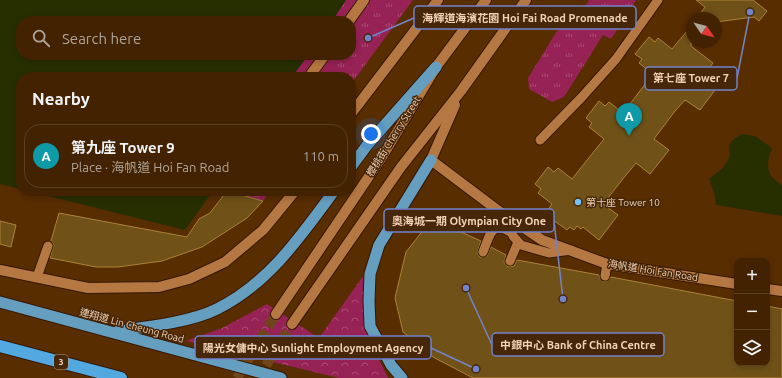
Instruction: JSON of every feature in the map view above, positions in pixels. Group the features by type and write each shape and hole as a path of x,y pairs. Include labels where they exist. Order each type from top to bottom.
{"highway":[{"path":"356,160 368,144 436,67"},
{"path":"402,378 391,365 370,326 368,301 370,274 379,245 431,160"},
{"path":"113,332 143,328 188,318 215,310 247,292 271,270 298,240 330,196"},
{"name":"連翔道 Lin Cheung Road","path":"0,302 281,378"},
{"name":"3","path":"1,346 122,378"}],"street":[{"path":"353,16 364,0"},
{"path":"356,107 438,0"},
{"name":"櫻桃街 Cherry Street","path":"356,196 382,157 436,67 486,0"},
{"path":"292,324 401,167 461,91 526,0"},
{"path":"313,72 322,60"},
{"path":"431,160 461,91"},
{"name":"海帆道 Hoi Fan Road","path":"431,160 513,221 542,240 607,264 734,284"},
{"path":"0,270 88,288 159,287 189,279 225,262 263,230 291,196"},
{"name":"櫻桃街 Cherry Street","path":"276,314 356,196"},
{"path":"770,289 782,291"}],"lane":[{"path":"540,140 616,59 658,0"},
{"path":"512,233 513,221"},
{"path":"483,252 492,231 497,227 502,227 512,233 521,245 549,253 571,250"},
{"path":"510,262 518,242"},
{"path":"37,278 48,246"},
{"path":"605,276 607,264"}],"green space":[{"path":"346,0 413,0 356,77 356,72 296,72 304,60 356,60 356,16 335,16"},
{"path":"589,0 636,0 611,39 603,35 564,97 552,102 529,89 528,78 568,13 577,19"},
{"path":"245,196 266,196 263,201"},
{"path":"366,272 363,315 370,341 388,378 339,378 186,341 222,328 267,304 319,338"}],"shaded area":[{"path":"0,0 346,0 335,16 16,16 16,60 304,60 296,72 16,72 16,188 0,184"},
{"path":"742,134 755,136 772,148 768,169 772,177 782,185 782,216 716,205 714,192 709,179 725,165 730,153 730,144 735,138"},
{"path":"48,196 209,196 185,230"}],"building":[{"path":"696,0 753,0 767,11 759,21 754,17 722,21 722,12 701,12 705,7"},
{"path":"686,32 686,48 694,48 713,63 704,75 718,86 700,110 685,100 654,139 669,150 650,174 636,163 603,204 618,215 599,240 583,227 581,229 577,226 574,230 570,227 567,230 545,214 552,204 538,193 541,189 535,184 548,167 554,172 558,168 572,179 604,139 589,127 592,123 586,118 599,101 605,106 609,102 623,113 653,74 639,63 642,59 635,54 649,37 655,42 658,38 672,49"},
{"path":"223,196 245,196 263,201 247,218 202,247 162,261 118,267 96,267 50,258 54,245 51,241 59,213 187,237 199,219 210,213"},
{"path":"432,219 481,241 477,253 480,257 487,256 491,247 506,255 504,262 508,267 514,266 517,260 599,275 604,282 611,277 734,300 734,366 770,366 770,307 782,309 782,378 473,378 433,357 403,332 395,298 406,252"},
{"path":"0,221 16,225 11,247 0,244"}],"tunnel":[{"path":"237,378 276,314"},
{"path":"258,378 292,324"}],"place":[{"name":"第七座 Tower 7","path":"750,12"},
{"name":"海輝道海濱花園 Hoi Fai Road Promenade","path":"368,38"},
{"name":"第九座 Tower 9","path":"629,136"},
{"name":"第十座 Tower 10","path":"578,202"},
{"name":"中銀中心 Bank of China Centre","path":"466,288"},
{"name":"奧海城一期 Olympian City One","path":"563,299"},
{"name":"陽光女傭中心 Sunlight Employment Agency","path":"476,369"}]}
